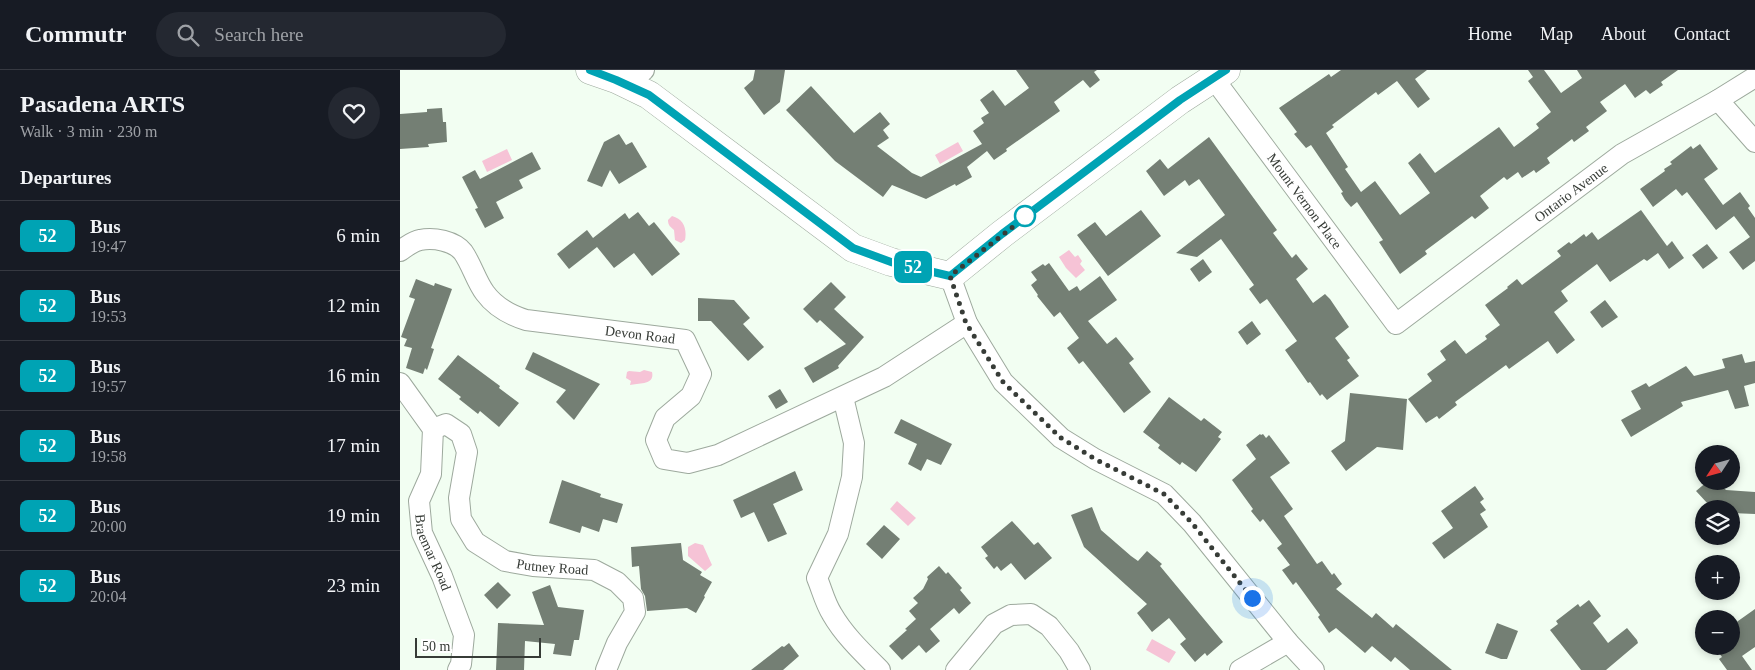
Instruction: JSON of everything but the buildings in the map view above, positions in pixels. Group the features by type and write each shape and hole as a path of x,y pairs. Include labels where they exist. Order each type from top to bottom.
{"main road":[{"path":"590,70 635,77 649,95 853,248 891,262 950,276 1002,234 1180,100 1220,74"}],"street":[{"name":"Mount Vernon Place","path":"1220,74 1396,324"},
{"name":"Ontario Avenue","path":"1396,324 1622,154 1755,77"},
{"path":"1718,100 1755,142"},
{"name":"Devon Road","path":"400,251 419,240 433,238 447,241 462,250 485,293 499,308 519,318 685,340 701,374 691,396 665,418 656,440 664,459 688,463 718,455 843,397 904,364 966,323"},
{"path":"950,276 966,323 1003,382 1061,438 1095,459 1164,494 1192,523 1288,642 1314,670"},
{"path":"400,383 433,429"},
{"path":"843,397 854,443 852,477 838,534 817,578 832,615 880,670"},
{"name":"Putney Road","path":"433,429 446,424 462,434 467,452 459,498 461,519 475,542 505,561 532,566 594,570 617,582 633,598 635,612 617,643 606,670"},
{"name":"Braemar Road","path":"433,429 431,474 419,501 422,533 442,576 464,635 461,664 458,670"},
{"path":"956,670 994,624 1011,615 1031,614 1049,626 1069,651 1080,670"},
{"path":"1240,670 1288,642"}],"shaded area":[{"path":"958,142 963,151 940,164 935,155"},
{"path":"507,149 512,160 487,172 482,161"},
{"path":"672,216 679,219 685,228 685,240 681,243 675,240 674,230 669,224 668,220"},
{"path":"1069,250 1075,257 1078,255 1082,261 1080,264 1085,270 1076,278 1059,257"},
{"path":"644,370 652,372 651,379 645,383 630,385 631,381 626,378 627,372 640,372"},
{"path":"897,501 916,518 908,526 890,509"},
{"path":"695,543 703,545 712,565 705,571 688,556 688,547"},
{"path":"1152,639 1176,652 1169,663 1146,650"}],"bus line":[{"name":"52","path":"590,70 649,95 853,248 891,262 950,276 1002,234 1180,100 1226,70"}],"route":[{"path":"1025,216 1033,211 950,276 966,323 1003,382 1034,413 1061,438 1095,459 1164,494 1192,523 1252,598"}]}
